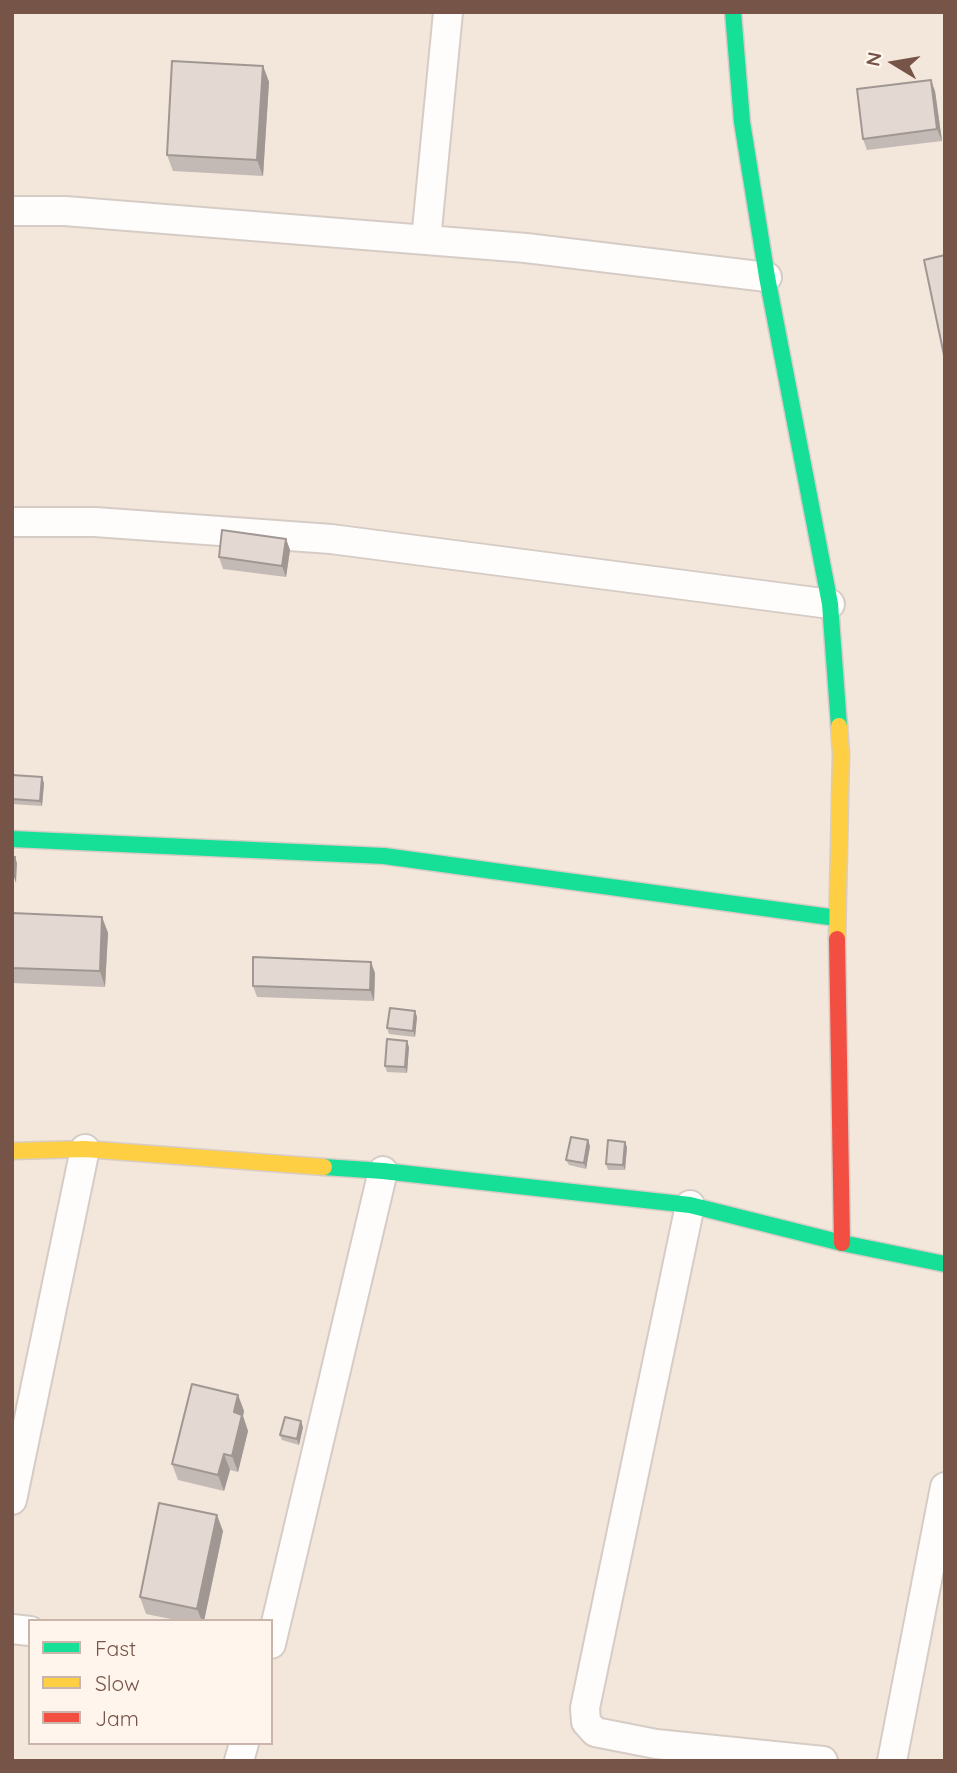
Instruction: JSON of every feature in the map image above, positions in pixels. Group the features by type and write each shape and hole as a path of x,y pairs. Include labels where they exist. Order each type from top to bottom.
{"street":[{"path":"426,240 448,12"},
{"path":"733,12 742,122 767,277 830,604 841,754 837,918 842,1243"},
{"path":"12,211 65,211 527,248 767,277"},
{"path":"12,522 95,522 331,538 830,604"},
{"path":"12,839 384,856 837,918"},
{"path":"12,1151 85,1149 383,1171 691,1205 842,1243 945,1264"},
{"path":"12,1500 85,1149"},
{"path":"273,1636 383,1171"},
{"path":"691,1205 585,1708 586,1722 595,1732 656,1752 822,1761"},
{"path":"892,1761 945,1487"}],"shaded area":[{"path":"12,12 945,12 945,1761 12,1761"}],"building":[{"path":"172,61 263,66 257,160 167,155"},
{"path":"931,80 937,129 863,139 857,89"},
{"path":"945,255 945,360 924,260"},
{"path":"222,530 286,539 282,566 219,557"},
{"path":"12,775 42,777 40,801 12,799"},
{"path":"12,857 15,857 14,877 12,877"},
{"path":"12,913 102,917 100,971 12,968"},
{"path":"253,957 371,962 370,990 253,986"},
{"path":"390,1008 415,1011 413,1031 387,1028"},
{"path":"387,1039 407,1041 405,1067 385,1066"},
{"path":"571,1137 588,1140 584,1163 566,1160"},
{"path":"608,1140 625,1142 623,1165 606,1164"},
{"path":"192,1384 238,1395 234,1412 242,1415 232,1456 224,1454 218,1475 172,1464"},
{"path":"285,1417 301,1421 297,1439 280,1435"},
{"path":"159,1503 217,1515 197,1609 140,1597"}],"traffic: fast":[{"path":"733,12 742,122 767,277 830,604 839,726"},
{"path":"12,839 384,856 837,918"},
{"path":"324,1167 383,1171 690,1205 842,1243 945,1264"}],"traffic: slow":[{"path":"837,939 841,754 839,726"},
{"path":"12,1151 85,1149 324,1167"}],"traffic: jam":[{"path":"837,939 842,1243"}]}
